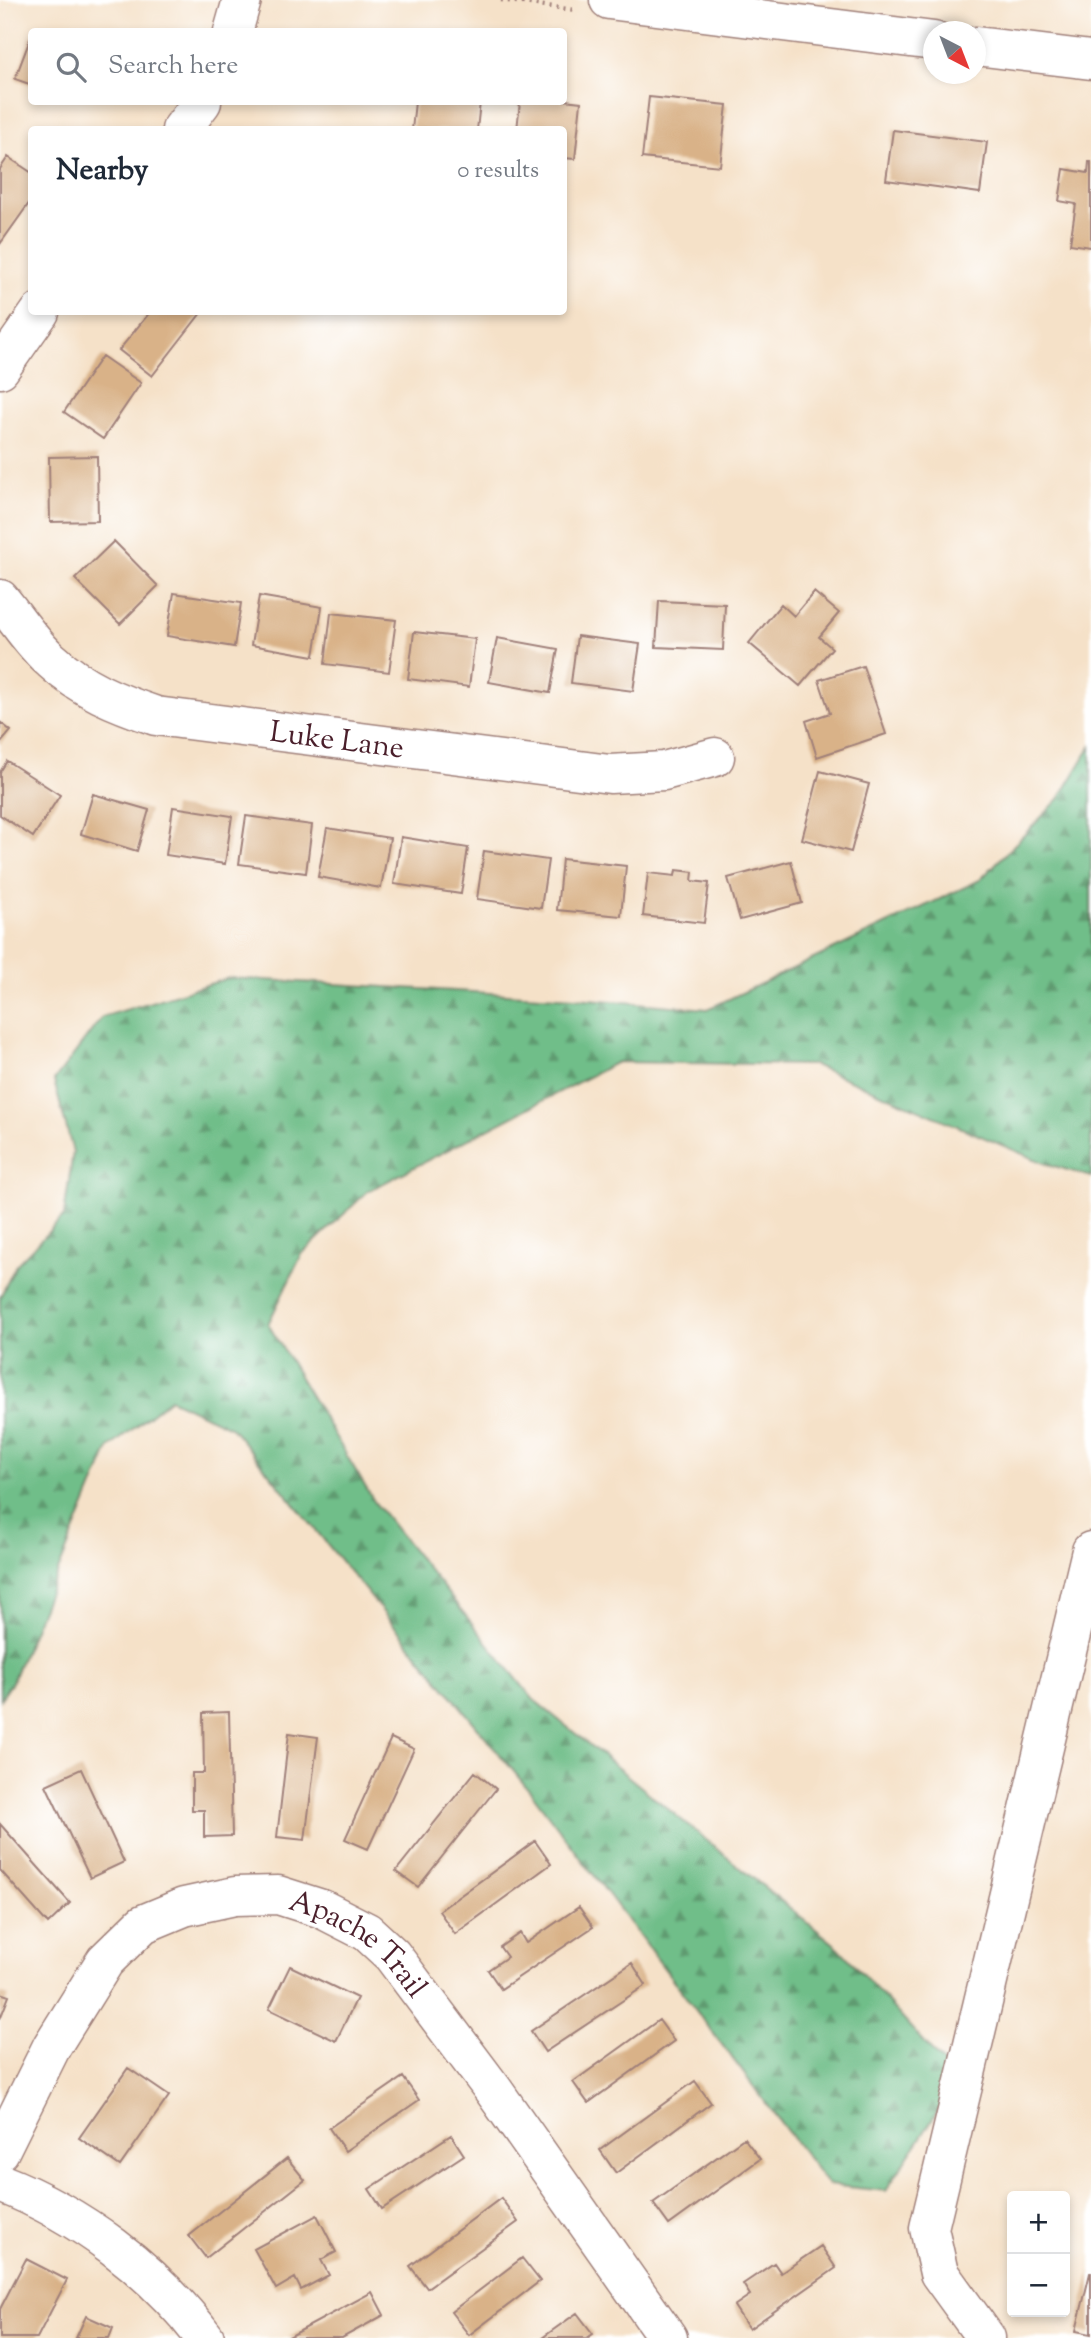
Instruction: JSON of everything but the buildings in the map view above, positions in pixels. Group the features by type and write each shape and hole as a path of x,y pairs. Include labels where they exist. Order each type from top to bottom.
{"street":[{"path":"234,28 242,0"},
{"path":"609,0 923,40"},
{"path":"986,48 1091,60"},
{"path":"184,126 200,105"},
{"path":"0,369 38,315"},
{"name":"Luke Lane","path":"0,599 50,660 78,682 110,700 156,716 610,774 664,771 715,757"},
{"path":"986,2338 939,2273 929,2228 1091,1551"},
{"name":"Apache Trail","path":"0,2151 52,2046 105,1961 143,1924 184,1907 222,1899 278,1895 322,1909 356,1926 392,1955 494,2091 668,2338"},
{"path":"0,2183 78,2223 147,2273 186,2312 205,2338"}],"green space":[{"path":"1091,746 1091,1177 1044,1163 814,1065 617,1062 368,1191 302,1254 268,1324 375,1503 533,1699 839,1948 958,2080 886,2191 828,2185 534,1796 232,1428 170,1399 109,1448 11,1684 0,1700 0,1297 16,1265 64,1216 73,1152 54,1081 102,1017 229,978 576,998 708,1009 980,880 1059,799"}]}
